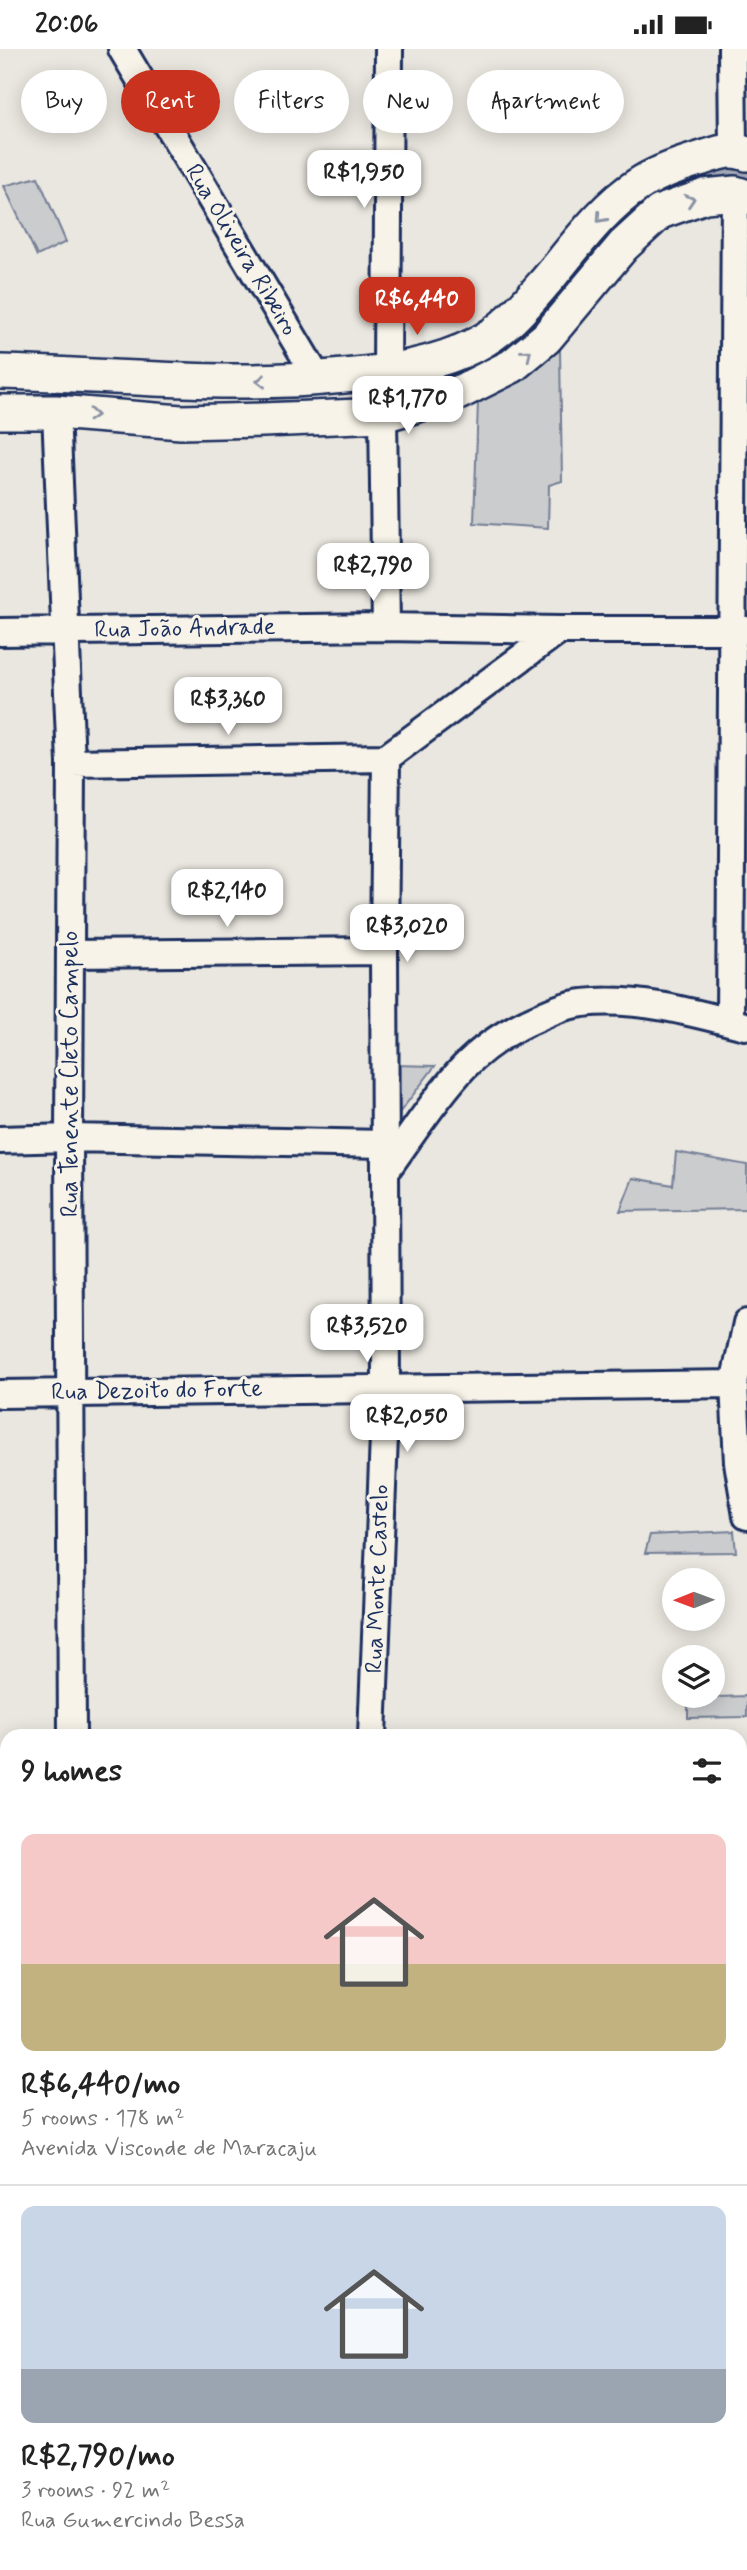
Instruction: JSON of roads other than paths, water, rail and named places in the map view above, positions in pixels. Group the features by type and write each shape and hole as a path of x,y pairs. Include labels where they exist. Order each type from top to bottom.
{"main road":[{"path":"0,372 201,381 318,379 387,372 433,361 476,344 500,329 524,307 611,207 637,185 664,171 740,152"},
{"path":"0,412 57,412 181,422 383,415 456,394 512,366 546,338 624,246 660,212 705,196 741,195"}],"street":[{"name":"Rua Oliveira Ribeiro","path":"122,49 318,379"},
{"path":"387,372 389,49"},
{"path":"732,49 740,152"},
{"path":"0,1140 69,1138 386,1157 463,1068 486,1046 506,1033 556,1009 580,1003 631,1002 739,1024 741,195"},
{"name":"Rua Tenente Cleto Campelo","path":"57,412 71,763 69,1138 72,1729"},
{"path":"383,415 386,627"},
{"name":"Rua João Andrade","path":"0,632 386,627 739,630"},
{"path":"71,763 386,758 559,630"},
{"name":"Rua Monte Castelo","path":"372,1729 386,1387 386,758"},
{"path":"70,954 384,950"},
{"path":"747,1323 734,1384 738,1462 747,1516"},
{"name":"Rua Dezoito do Forte","path":"0,1394 734,1384"}],"waterway":[{"path":"635,214 681,177 737,167 747,171"}]}
